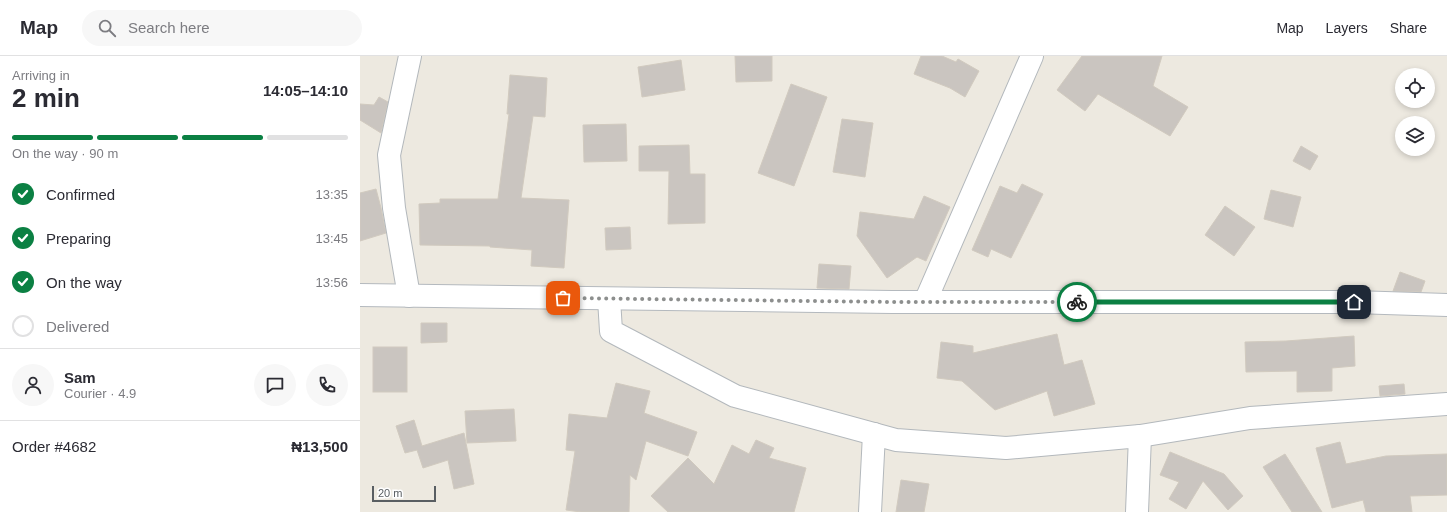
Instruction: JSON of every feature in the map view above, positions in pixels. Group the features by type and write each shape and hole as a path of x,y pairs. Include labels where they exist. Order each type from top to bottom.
{"street":[{"path":"409,296 394,208 389,155 410,56"},
{"path":"925,302 1032,56"},
{"path":"360,296 925,302 1346,302 1447,305"},
{"path":"609,299 611,331 735,396 896,440 1006,448 1140,436 1250,418 1447,404"},
{"path":"870,512 874,434"},
{"path":"1136,512 1140,436"}],"building":[{"path":"735,56 772,56 772,81 736,82"},
{"path":"921,56 942,56 956,62 958,59 979,71 965,97 950,88 914,74"},
{"path":"1082,56 1162,56 1153,86 1188,107 1170,136 1098,94 1085,111 1057,90"},
{"path":"681,60 685,90 642,97 638,67"},
{"path":"510,75 547,78 545,117 533,116 521,198 569,200 564,268 531,266 532,250 490,246 420,245 419,204 440,203 440,199 498,199 509,114 507,114"},
{"path":"791,84 827,97 794,186 758,173"},
{"path":"379,97 388,102 381,133 360,120 360,104 374,105"},
{"path":"842,119 873,123 865,177 833,172"},
{"path":"626,124 627,161 584,162 583,125"},
{"path":"689,145 690,174 705,174 705,223 668,224 669,171 639,171 639,146"},
{"path":"1301,146 1318,156 1310,170 1293,161"},
{"path":"1022,184 1043,194 1011,258 991,249 988,257 972,250 1000,186 1017,193"},
{"path":"376,189 386,233 360,241 360,193"},
{"path":"1271,190 1301,197 1293,227 1264,219"},
{"path":"924,196 950,207 926,261 917,257 887,278 857,236 860,212 914,219"},
{"path":"1225,206 1255,227 1234,256 1205,235"},
{"path":"630,227 631,249 606,250 605,228"},
{"path":"819,264 851,266 849,289 817,288"},
{"path":"1400,272 1425,281 1421,292 1393,291"},
{"path":"421,323 447,323 447,342 421,343"},
{"path":"1057,334 1064,365 1082,360 1095,404 1054,416 1047,391 995,410 962,381 937,378 941,342 973,346 973,353"},
{"path":"1354,336 1355,366 1332,368 1332,391 1297,392 1297,371 1246,372 1245,342 1286,341"},
{"path":"373,347 407,347 407,392 373,392"},
{"path":"616,383 650,391 644,413 697,432 688,456 646,441 636,480 630,475 629,512 581,512 566,510 575,451 566,450 569,414 607,418"},
{"path":"1404,384 1405,394 1380,396 1379,386"},
{"path":"514,409 516,441 467,443 465,411"},
{"path":"414,420 422,446 464,433 474,484 454,489 448,460 423,468 417,450 405,453 396,426"},
{"path":"756,440 774,448 769,458 806,468 794,512 668,512 651,496 688,458 714,484 732,445 749,454"},
{"path":"1340,442 1346,464 1386,456 1447,454 1447,495 1410,496 1412,512 1366,512 1363,500 1332,508 1316,448"},
{"path":"1170,452 1224,474 1243,496 1228,510 1203,481 1186,509 1169,499 1179,482 1160,475"},
{"path":"1285,454 1322,512 1292,512 1263,467"},
{"path":"901,480 929,484 924,512 896,512"}],"way so far":[{"path":"563,298 892,302 1077,302"}],"route":[{"path":"1077,302 1354,302"}]}
